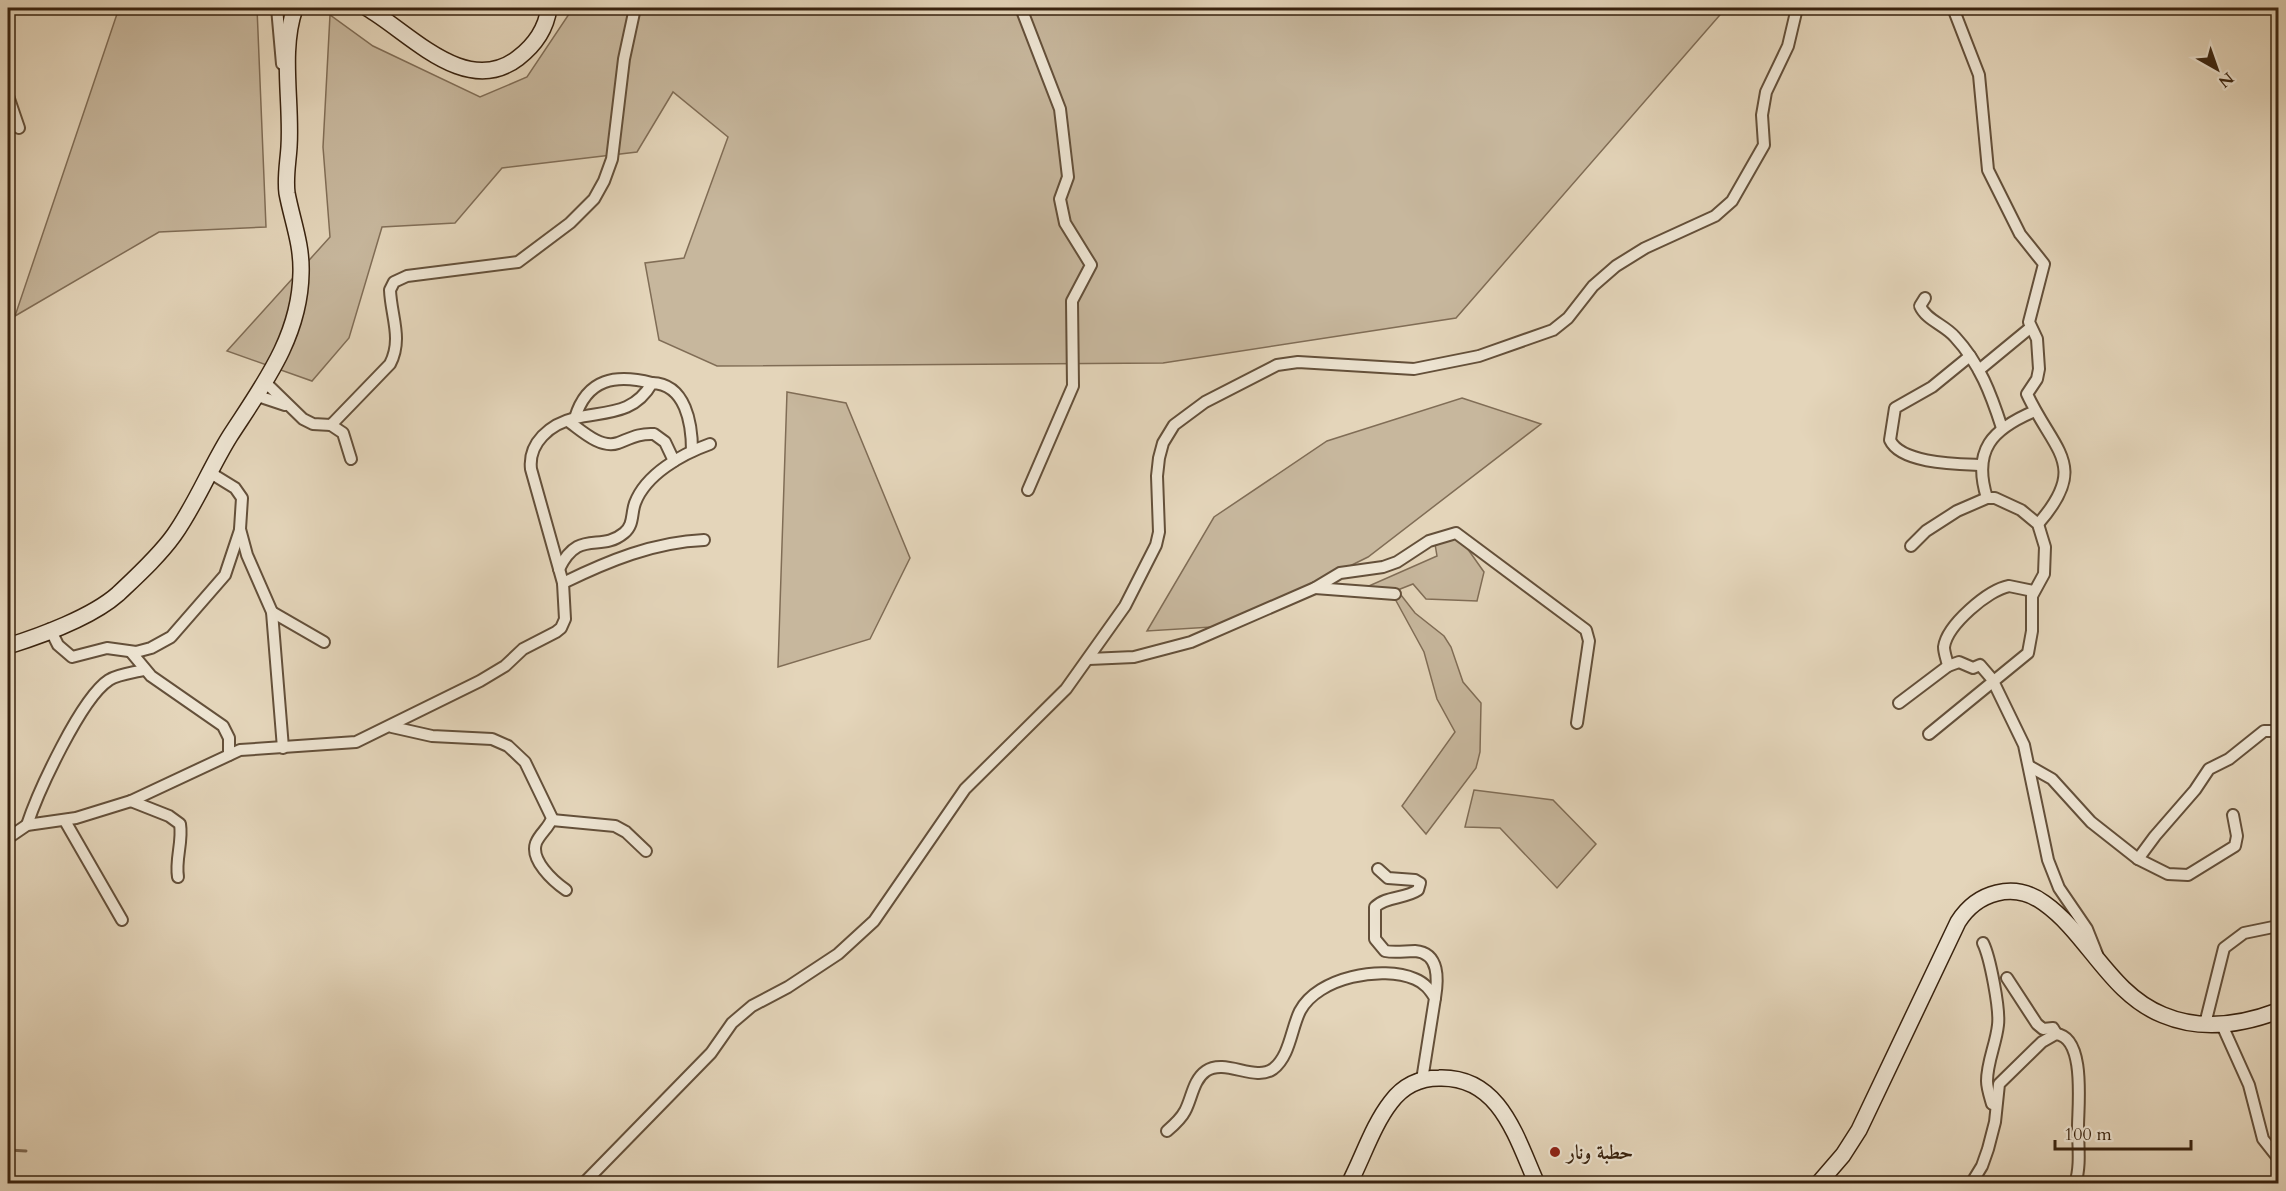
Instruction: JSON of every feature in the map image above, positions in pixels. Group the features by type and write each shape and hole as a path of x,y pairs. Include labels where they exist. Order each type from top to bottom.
{"street":[{"path":"8,646 92,612 117,594 173,537 194,504 209,471 262,390 284,348 298,304 301,285 301,247 288,194 280,174 285,114 277,8"},
{"path":"288,194 289,33 295,8"},
{"path":"367,8 444,59 469,70 482,72 497,69 515,60 529,49 540,35 549,8"},
{"path":"331,425 382,372 395,354 396,327 390,290 394,282 407,276 518,262 570,223 594,199 608,172 617,136 624,60 635,8"},
{"path":"1021,8 1060,109 1068,177 1060,199 1065,223 1091,265 1072,301 1073,386 1028,490"},
{"path":"583,1184 711,1053 732,1023 752,1006 820,967 874,921 965,789 1048,710 1089,659 1125,606 1156,544 1159,532 1157,483 1159,458 1167,435 1181,418 1205,402 1277,365 1299,362 1414,369 1479,356 1553,330 1568,318 1593,286 1616,266 1645,248 1715,216 1732,201 1764,145 1762,115 1766,92 1788,46 1797,8"},
{"path":"1953,8 1979,75 1988,170 2020,234 2044,264 2030,328 1979,370"},
{"path":"8,96 19,128"},
{"path":"1925,298 1920,306 1924,312 1946,327 1979,370 1992,396 2002,428"},
{"path":"2030,328 2037,339 2039,369 2037,379 2027,394 2060,455 2066,477 2060,496 2038,524"},
{"path":"1970,356 1932,387 1895,408 1890,440 1895,448 1923,459 1981,465"},
{"path":"572,419 582,400 600,384 620,378 666,385 681,399 689,420 692,451"},
{"path":"8,838 27,825 65,820 131,801 229,754 255,749 356,742 392,727 480,681 505,666 523,649 561,628 566,611 563,584 550,531 534,484 530,460 534,445 539,439 572,419 600,416 626,409 641,398 652,383"},
{"path":"262,390 313,424 331,425 343,433 351,459"},
{"path":"1987,498 1981,465 1989,442 1995,432 2035,411"},
{"path":"572,419 606,444 617,443 637,435 654,434 665,442 674,461"},
{"path":"560,569 567,555 579,545 623,535 631,524 640,493 674,461 710,444"},
{"path":"50,629 58,645 72,657 107,648 131,652 151,648 180,629 225,575 240,529 242,505 240,494 209,471"},
{"path":"1911,546 1941,521 1987,498 2005,501 2038,524 2044,546 2045,569 2042,580 2033,591 2030,648 2023,657 1992,679 1929,734"},
{"path":"240,529 247,555 272,612 283,748"},
{"path":"1089,659 1134,657 1191,642 1315,588 1340,573 1383,567 1397,562 1430,541 1456,533 1586,630 1589,641 1577,723"},
{"path":"563,584 598,566 654,546 704,540"},
{"path":"1948,666 1944,652 1947,639 1961,620 1983,599 2008,586 2033,591"},
{"path":"1315,588 1395,594"},
{"path":"272,612 324,642"},
{"path":"131,652 144,670 223,726 229,738 229,754"},
{"path":"1899,703 1948,666 1959,662 1973,668 1981,665 1992,679 2024,745 2035,807 2048,860 2059,888 2087,929 2098,960"},
{"path":"27,825 40,793 94,694 114,678 144,670"},
{"path":"392,727 432,736 492,739 508,746 525,762 552,820"},
{"path":"2138,859 2164,824 2195,790 2209,769 2229,759 2264,731 2278,731"},
{"path":"2029,765 2052,778 2091,822 2138,859 2171,875 2195,872 2235,846 2237,841 2233,815"},
{"path":"131,801 169,816 180,824 181,836 176,859 178,877"},
{"path":"65,820 122,920"},
{"path":"552,820 615,826 626,832 646,851"},
{"path":"552,820 537,842 535,854 551,876 566,890"},
{"path":"1378,869 1388,878 1416,880 1420,884 1418,890 1409,896 1381,902 1375,907 1375,939 1385,951 1416,951 1432,961 1438,976 1422,1080"},
{"path":"1818,1184 1843,1155 1859,1130 1958,922 1971,905 1990,894 2021,892 2052,909 2130,993 2150,1009 2176,1019 2222,1025 2253,1020 2278,1011"},
{"path":"2205,1024 2224,948 2244,933 2278,926"},
{"path":"1983,943 1989,956 1989,967 1997,997 1999,1024 1987,1082 1996,1118"},
{"path":"1167,1131 1184,1113 1195,1086 1206,1071 1218,1068 1263,1072 1273,1069 1288,1046 1300,1012 1318,993 1334,984 1369,975 1404,976 1424,984 1435,998"},
{"path":"2007,978 2037,1024 2043,1029 2054,1028 2056,1034"},
{"path":"2222,1025 2249,1085 2263,1138 2278,1158"},
{"path":"1971,1184 1986,1158 1996,1118 1997,1093 2002,1080 2042,1041 2056,1034 2064,1036 2070,1043 2079,1077 2078,1166 2075,1184"},
{"path":"1354,1179 1383,1114 1392,1100 1403,1089 1422,1080 1436,1078 1463,1080 1486,1092 1503,1112 1537,1184"},
{"path":"2263,1138 2278,1140"}],"shaded area":[{"path":"119,8 257,8 266,227 159,232 15,316"},
{"path":"573,8 1726,8 1456,318 1163,363 717,366 659,340 645,263 684,258 728,137 673,92 637,152 502,168 455,223 382,227 349,338 312,381 227,351 330,237 323,147 330,15 373,46 480,97 527,77"},
{"path":"787,392 846,403 910,558 870,639 778,667"},
{"path":"1462,398 1541,424 1368,557 1228,626 1147,631 1214,517 1327,441"},
{"path":"1455,531 1484,572 1477,601 1426,599 1413,584 1380,597 1362,589 1437,556 1435,544"},
{"path":"1401,595 1415,613 1444,636 1451,647 1463,682 1481,703 1480,752 1476,768 1426,834 1402,806 1455,732 1437,699 1424,652 1394,597"},
{"path":"1474,790 1553,800 1596,844 1557,888 1500,828 1465,827"}],"waterway":[{"path":"8,1150 26,1151"}],"place":[{"name":"حطبة ونار","path":"1555,1152"}]}
